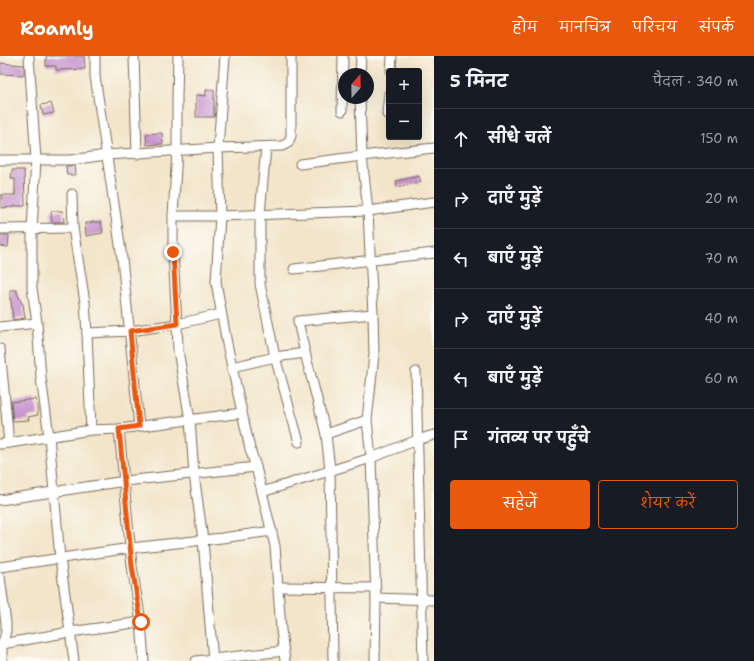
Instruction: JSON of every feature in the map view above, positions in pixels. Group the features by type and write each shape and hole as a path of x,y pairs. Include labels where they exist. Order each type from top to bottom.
{"street":[{"path":"29,56 36,160 32,229 32,288 37,323 41,378 49,436 60,558 74,661"},
{"path":"95,56 95,76 122,258 139,426"},
{"path":"134,56 137,154"},
{"path":"178,56 177,151 173,216 173,252 178,350 190,420 194,474 203,540 212,660"},
{"path":"196,661 285,656 281,630 272,531 250,449 232,367 216,282 220,216 218,148 225,56"},
{"path":"0,160 71,160 106,155 218,148 282,146 288,143 291,136 291,56"},
{"path":"342,110 343,56"},
{"path":"360,68 361,56"},
{"path":"391,68 392,56"},
{"path":"360,104 362,156 368,211 373,314 374,355 367,420 371,458 376,661"},
{"path":"266,146 260,214 260,284 275,357 299,442"},
{"path":"300,164 434,148"},
{"path":"72,194 73,228 85,302 91,430"},
{"path":"173,216 220,216 368,211 434,202"},
{"path":"0,229 73,228"},
{"path":"294,269 434,253"},
{"path":"87,333 130,331 177,324 222,314"},
{"path":"333,661 330,470 326,434 298,322 373,314"},
{"path":"0,327 37,323"},
{"path":"0,349 5,443 91,430 119,429 242,413"},
{"path":"232,367 275,357 305,353"},
{"path":"416,372 423,661"},
{"path":"326,434 367,420"},
{"path":"119,429 132,566 141,622 144,661"},
{"path":"262,492 371,458 434,435"},
{"path":"0,500 125,481 256,467"},
{"path":"0,567 131,548 272,531"},
{"path":"0,577 6,623 6,632 2,644 2,661"},
{"path":"278,587 333,588 421,600 434,600"},
{"path":"2,644 70,632 141,622"}],"building":[{"path":"46,56 84,56 85,69 56,70 56,66 46,66"},
{"path":"0,63 24,65 24,75 0,74"},
{"path":"206,90 214,90 214,117 196,117 196,95 206,96"},
{"path":"51,103 54,113 43,115 41,105"},
{"path":"162,133 163,144 147,145 146,134"},
{"path":"75,165 76,175 67,175 66,166"},
{"path":"12,170 24,170 25,206 1,208 1,195 15,195 15,179 11,179"},
{"path":"419,176 421,182 397,187 396,181"},
{"path":"51,211 63,211 64,222 52,222"},
{"path":"101,222 103,233 86,236 85,223"},
{"path":"0,235 9,235 8,247 0,246"},
{"path":"10,290 17,290 23,304 25,318 13,320"},
{"path":"36,399 38,415 28,417 29,420 13,421 11,402"}],"route":[{"path":"141,622 132,566 119,429 139,426 130,331 177,324 173,252"}]}
